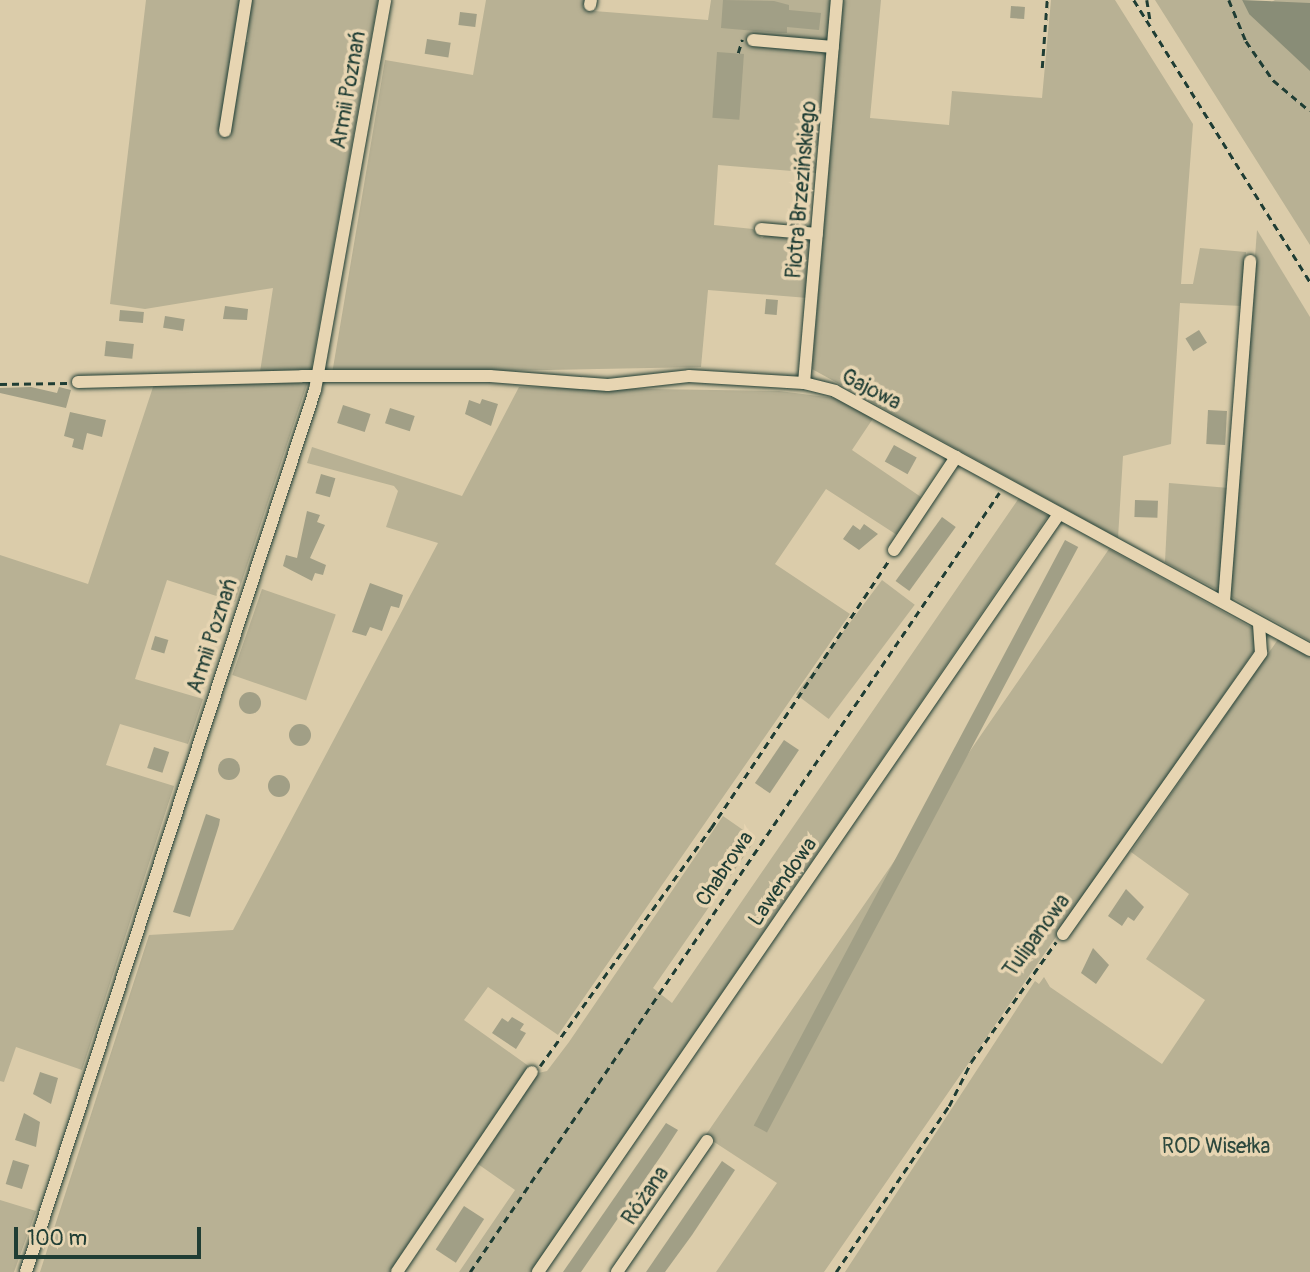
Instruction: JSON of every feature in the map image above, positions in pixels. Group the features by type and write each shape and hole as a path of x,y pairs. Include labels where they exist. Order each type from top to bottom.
{"street":[{"path":"225,131 246,0"},
{"name":"Armii Poznań","path":"26,1272 318,378 385,0"},
{"name":"Piotra Brzezińskiego","path":"804,383 837,0"},
{"path":"752,40 833,47"},
{"path":"761,229 817,234"},
{"path":"1224,602 1251,261"},
{"name":"Gajowa","path":"78,383 490,376 608,385 689,376 804,383 835,391 1310,650"},
{"path":"894,550 956,457"},
{"name":"Lawendowa","path":"538,1272 1059,514"},
{"name":"Tulipanowa","path":"1063,934 1261,653 1259,623"},
{"path":"397,1272 532,1072"},
{"name":"Różana","path":"617,1272 707,1141"}],"path":[{"path":"1042,68 1048,0"},
{"path":"1134,0 1310,282"},
{"path":"1147,0 1151,27"},
{"path":"1229,0 1246,41 1273,80 1310,111"},
{"path":"0,384 78,383"},
{"name":"Chabrowa","path":"470,1272 1006,484"},
{"path":"532,1072 548,1061 616,957 711,828 894,550"},
{"name":"Tulipanowa","path":"836,1272 950,1106 971,1062 1063,934"}],"green space":[{"path":"146,0 243,0 242,42 248,42 250,0 378,0 311,371 260,372 273,288 145,309 110,304"},
{"path":"486,0 595,0 594,11 708,20 711,0 832,0 821,144 812,148 810,157 817,164 816,173 718,165 714,225 753,229 762,238 767,234 813,238 808,298 708,290 701,367 332,374 385,60 473,75"},
{"path":"843,0 881,0 870,118 949,125 952,91 1042,98 1051,0 1115,0 1193,124 1181,284 1193,284 1200,248 1246,252 1242,306 1180,303 1171,444 1123,456 1118,538 812,369"},
{"path":"1155,0 1242,0 1249,14 1275,0 1310,0 1310,245"},
{"path":"1257,230 1310,317 1310,641 1230,596"},
{"path":"308,381 235,602 167,580 135,679 203,699 188,744 120,724 106,765 174,786 82,1070 16,1047 4,1082 0,1081 0,555 88,584 154,384"},
{"path":"519,387 779,391 842,399 874,417 852,450 921,497 897,535 826,489 775,564 850,614 558,1035 488,987 464,1020 530,1067 392,1272 40,1272 149,935 233,930 438,543 386,527 398,491 394,486 307,463 312,447 462,496"},
{"path":"1169,483 1229,488 1222,586 1216,589 1165,562"},
{"path":"1019,498 1048,516 531,1272 459,1272 515,1190 475,1162 534,1074 547,1071 569,1042 723,816 756,839 653,988 672,1003"},
{"path":"1109,549 1254,629 1256,648 824,1272 716,1272 777,1183 705,1136"},
{"path":"882,580 915,605 829,719 796,694"},
{"path":"262,589 336,614 306,700 232,675"},
{"name":"ROD Wisełka","path":"1279,638 1310,655 1310,1272 845,1272 1035,981 1039,984 1044,977 1050,987 1162,1064 1205,1000 1146,959 1189,894 1131,852"},
{"path":"0,1200 36,1211 14,1272 0,1272"}],"shaded area":[{"path":"1242,0 1310,3 1310,71 1249,14"}],"building":[{"path":"723,0 774,1 789,5 789,10 821,13 819,30 787,27 787,33 779,33 721,28"},
{"path":"1011,6 1025,7 1024,19 1010,18"},
{"path":"460,12 477,14 475,27 458,25"},
{"path":"427,39 451,43 448,58 425,54"},
{"path":"717,52 744,54 739,120 712,118"},
{"path":"766,299 778,300 777,315 765,314"},
{"path":"225,306 248,309 247,320 223,319"},
{"path":"120,310 144,312 143,323 119,321"},
{"path":"165,316 185,319 183,331 163,328"},
{"path":"1199,330 1207,343 1193,351 1185,338"},
{"path":"106,341 134,344 132,359 104,356"},
{"path":"31,387 57,393 59,387 71,390 66,408 0,393 0,388"},
{"path":"482,399 498,404 491,426 465,414 469,400 480,404"},
{"path":"343,405 371,414 365,432 337,423"},
{"path":"390,408 415,416 410,431 385,423"},
{"path":"1208,410 1227,411 1225,445 1206,444"},
{"path":"70,412 106,420 102,437 87,433 83,450 72,447 74,439 64,436"},
{"path":"894,445 917,458 908,474 885,462"},
{"path":"321,474 335,478 330,497 315,493"},
{"path":"1135,500 1158,501 1157,518 1134,517"},
{"path":"307,511 320,515 317,522 325,525 310,558 326,565 323,575 315,573 312,581 283,566 286,555 297,558"},
{"path":"942,517 956,527 909,591 896,581"},
{"path":"864,524 878,534 859,550 843,539 853,525 860,530"},
{"path":"1065,540 1078,547 767,1132 754,1125"},
{"path":"370,583 403,595 399,608 391,606 382,631 370,627 366,636 352,632"},
{"path":"155,636 168,640 164,653 151,649"},
{"path":"250,692 258,695 261,703 258,711 250,714 242,711 239,703 242,695"},
{"path":"300,724 308,727 311,735 308,743 300,746 292,743 289,735 292,727"},
{"path":"784,740 799,750 770,793 755,783"},
{"path":"154,747 169,752 162,773 147,768"},
{"path":"229,758 237,761 240,769 237,777 229,780 221,777 218,769 221,761"},
{"path":"279,775 287,778 290,786 287,794 279,797 271,794 268,786 271,778"},
{"path":"206,814 220,819 190,917 173,912"},
{"path":"1126,889 1144,907 1134,921 1128,917 1122,926 1108,916"},
{"path":"1093,948 1109,965 1096,984 1081,973"},
{"path":"512,1017 524,1024 520,1030 526,1033 516,1049 492,1033 502,1018 508,1022"},
{"path":"40,1072 58,1078 51,1104 33,1094"},
{"path":"24,1113 40,1122 36,1147 15,1140"},
{"path":"666,1123 678,1130 581,1272 563,1272"},
{"path":"13,1160 29,1165 22,1189 6,1184"},
{"path":"722,1161 735,1170 692,1235 665,1272 646,1272"},
{"path":"464,1206 484,1219 456,1263 436,1250"}]}
